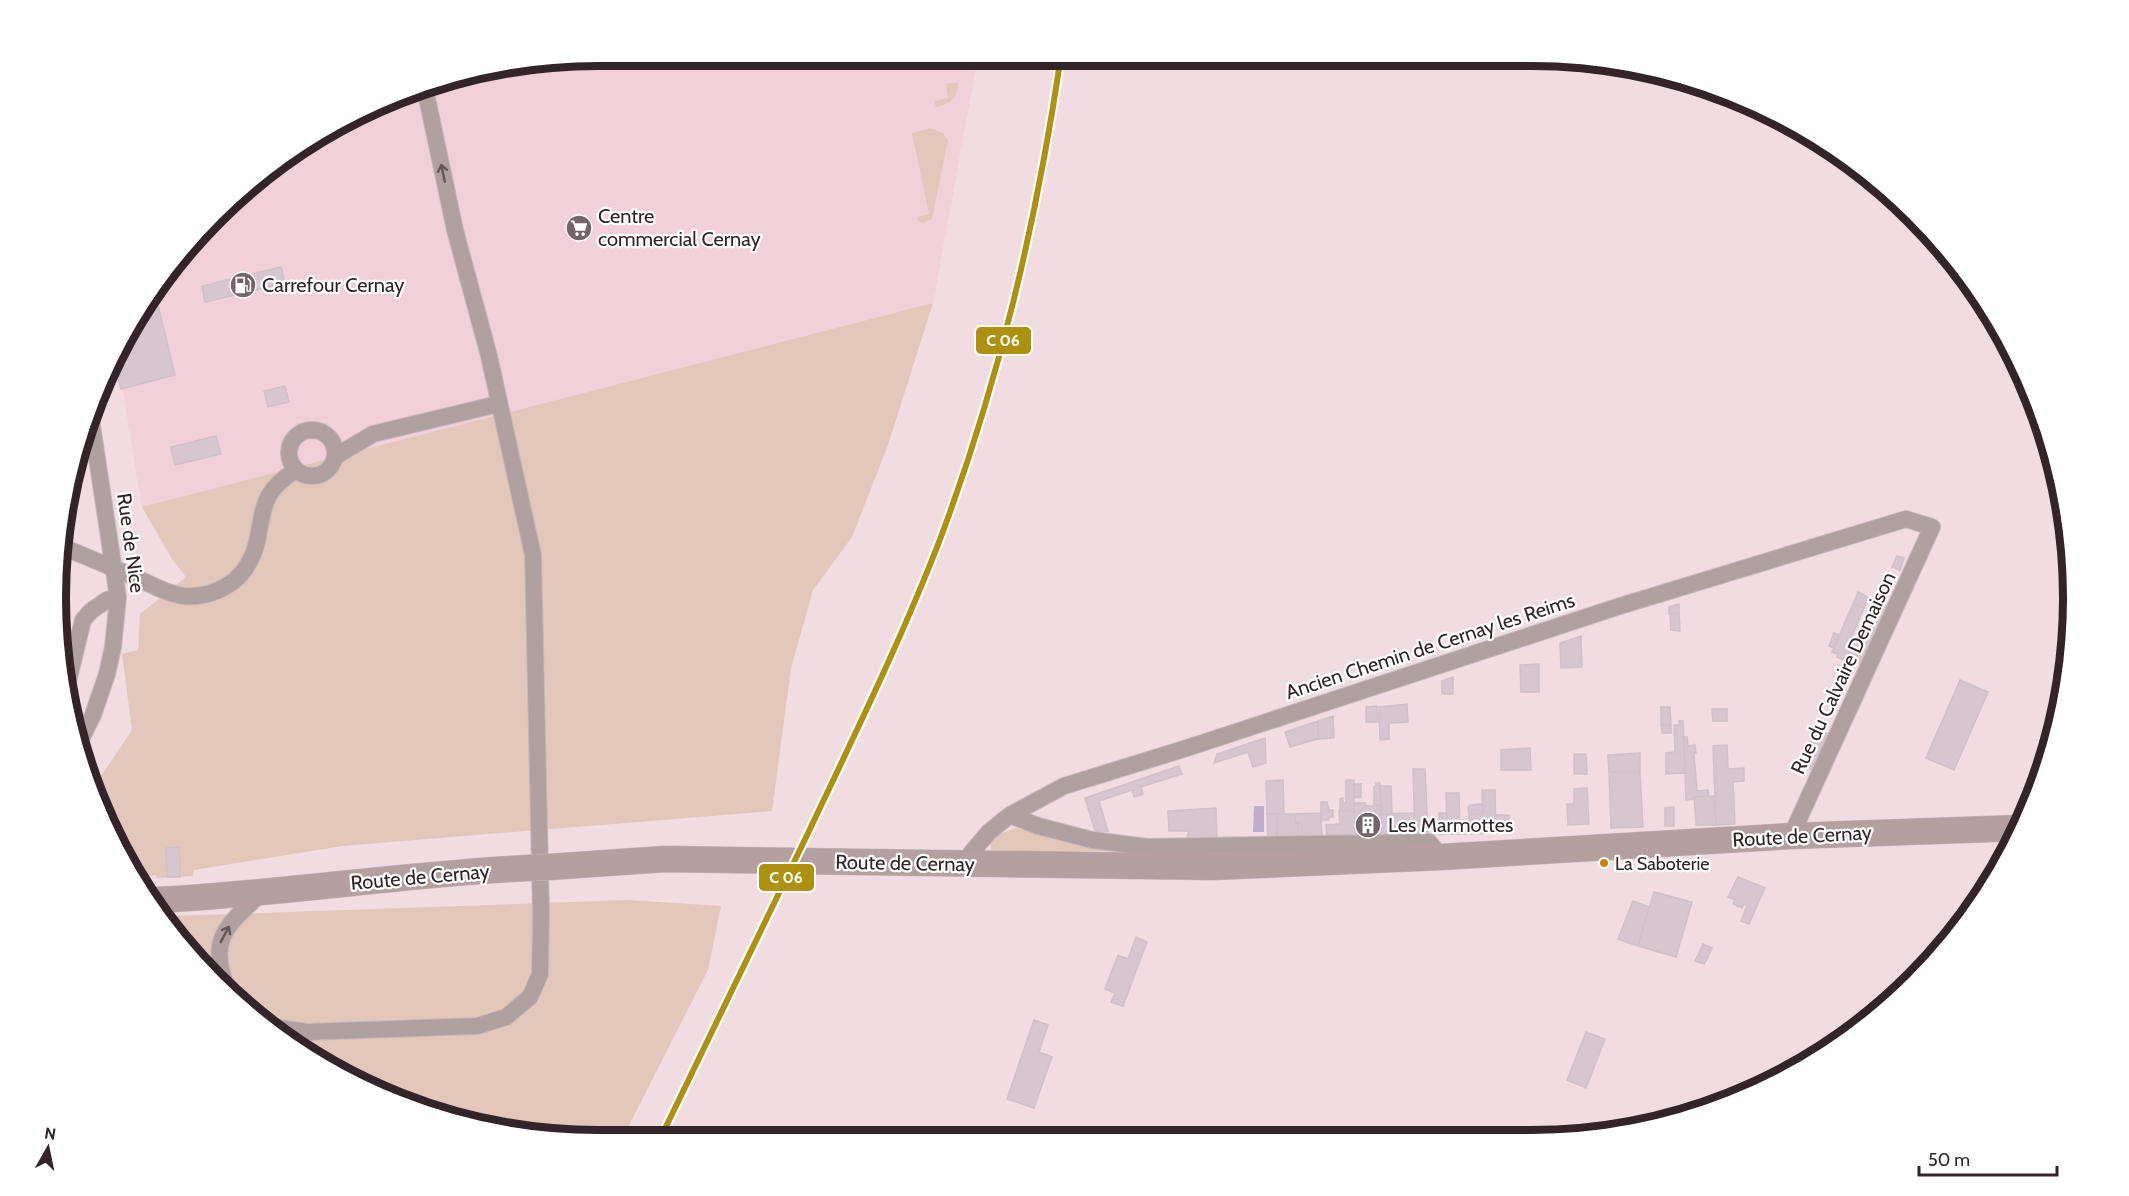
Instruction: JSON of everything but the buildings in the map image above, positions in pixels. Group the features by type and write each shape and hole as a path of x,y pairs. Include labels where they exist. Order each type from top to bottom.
{"main road":[{"name":"Route de Cernay","path":"160,900 260,894 378,880 665,859 1213,867 1441,857 1791,836 2010,828"}],"street":[{"path":"288,1030 307,1032 477,1026 506,1017 530,997 540,974 541,901 533,555 530,533 498,404 489,356 455,230 426,94"},
{"path":"336,456 373,434 498,404"},
{"path":"316,430 329,436 336,456 330,470 317,477 309,477 296,470 291,464 289,450 291,443 302,432 316,430"},
{"name":"Rue de Nice","path":"84,734 93,716 107,674 113,647 118,597 93,431"},
{"path":"69,550 160,589 185,596 213,593 240,576 252,557 267,495 274,486 296,470"},
{"name":"Ancien Chemin de Cernay les Reims","path":"969,864 971,853 989,832 1010,815 1064,786 1198,745 1620,606 1906,519 1932,526"},
{"name":"Rue du Calvaire Demaison","path":"1791,836 1932,526"},
{"path":"71,669 83,620 107,600 118,597"},
{"path":"1010,815 1038,826 1092,840 1147,847 1429,842 1441,857"},
{"path":"224,976 219,957 220,941 234,920 260,894"}],"shaded area":[{"name":"Centre commercial Cernay","path":"976,66 933,303 142,507 119,367 121,363 156,302 198,247 247,198 274,176 332,137 394,106 460,84 494,76 563,67"},
{"path":"958,82 957,92 953,99 936,107 934,101 948,98 946,84"},
{"path":"930,128 943,133 948,140 932,219 923,223 918,221 917,217 929,214 912,133"},
{"path":"933,303 888,445 852,537 813,590 791,668 772,811 342,846 194,870 193,876 145,876 121,833 98,780 132,730 122,654 138,650 140,614 186,577 172,559 142,507"},
{"path":"1254,806 1264,806 1264,832 1253,832"},
{"path":"1016,828 1116,851 996,853 991,849 990,841 999,834"},
{"path":"628,900 721,906 708,970 627,1130 563,1129 494,1120 460,1112 394,1090 357,1072 356,1068 349,1068 332,1059 274,1020 222,974 198,949 173,916"}],"transit line":[{"path":"664,1130 861,722 939,542 980,423 1013,302 1040,180 1059,66"}],"place":[{"name":"Centre commercial Cernay","path":"579,228"},
{"name":"Carrefour Cernay","path":"243,285"},
{"name":"Les Marmottes","path":"1368,825"},
{"name":"La Saboterie","path":"1604,863"}]}
